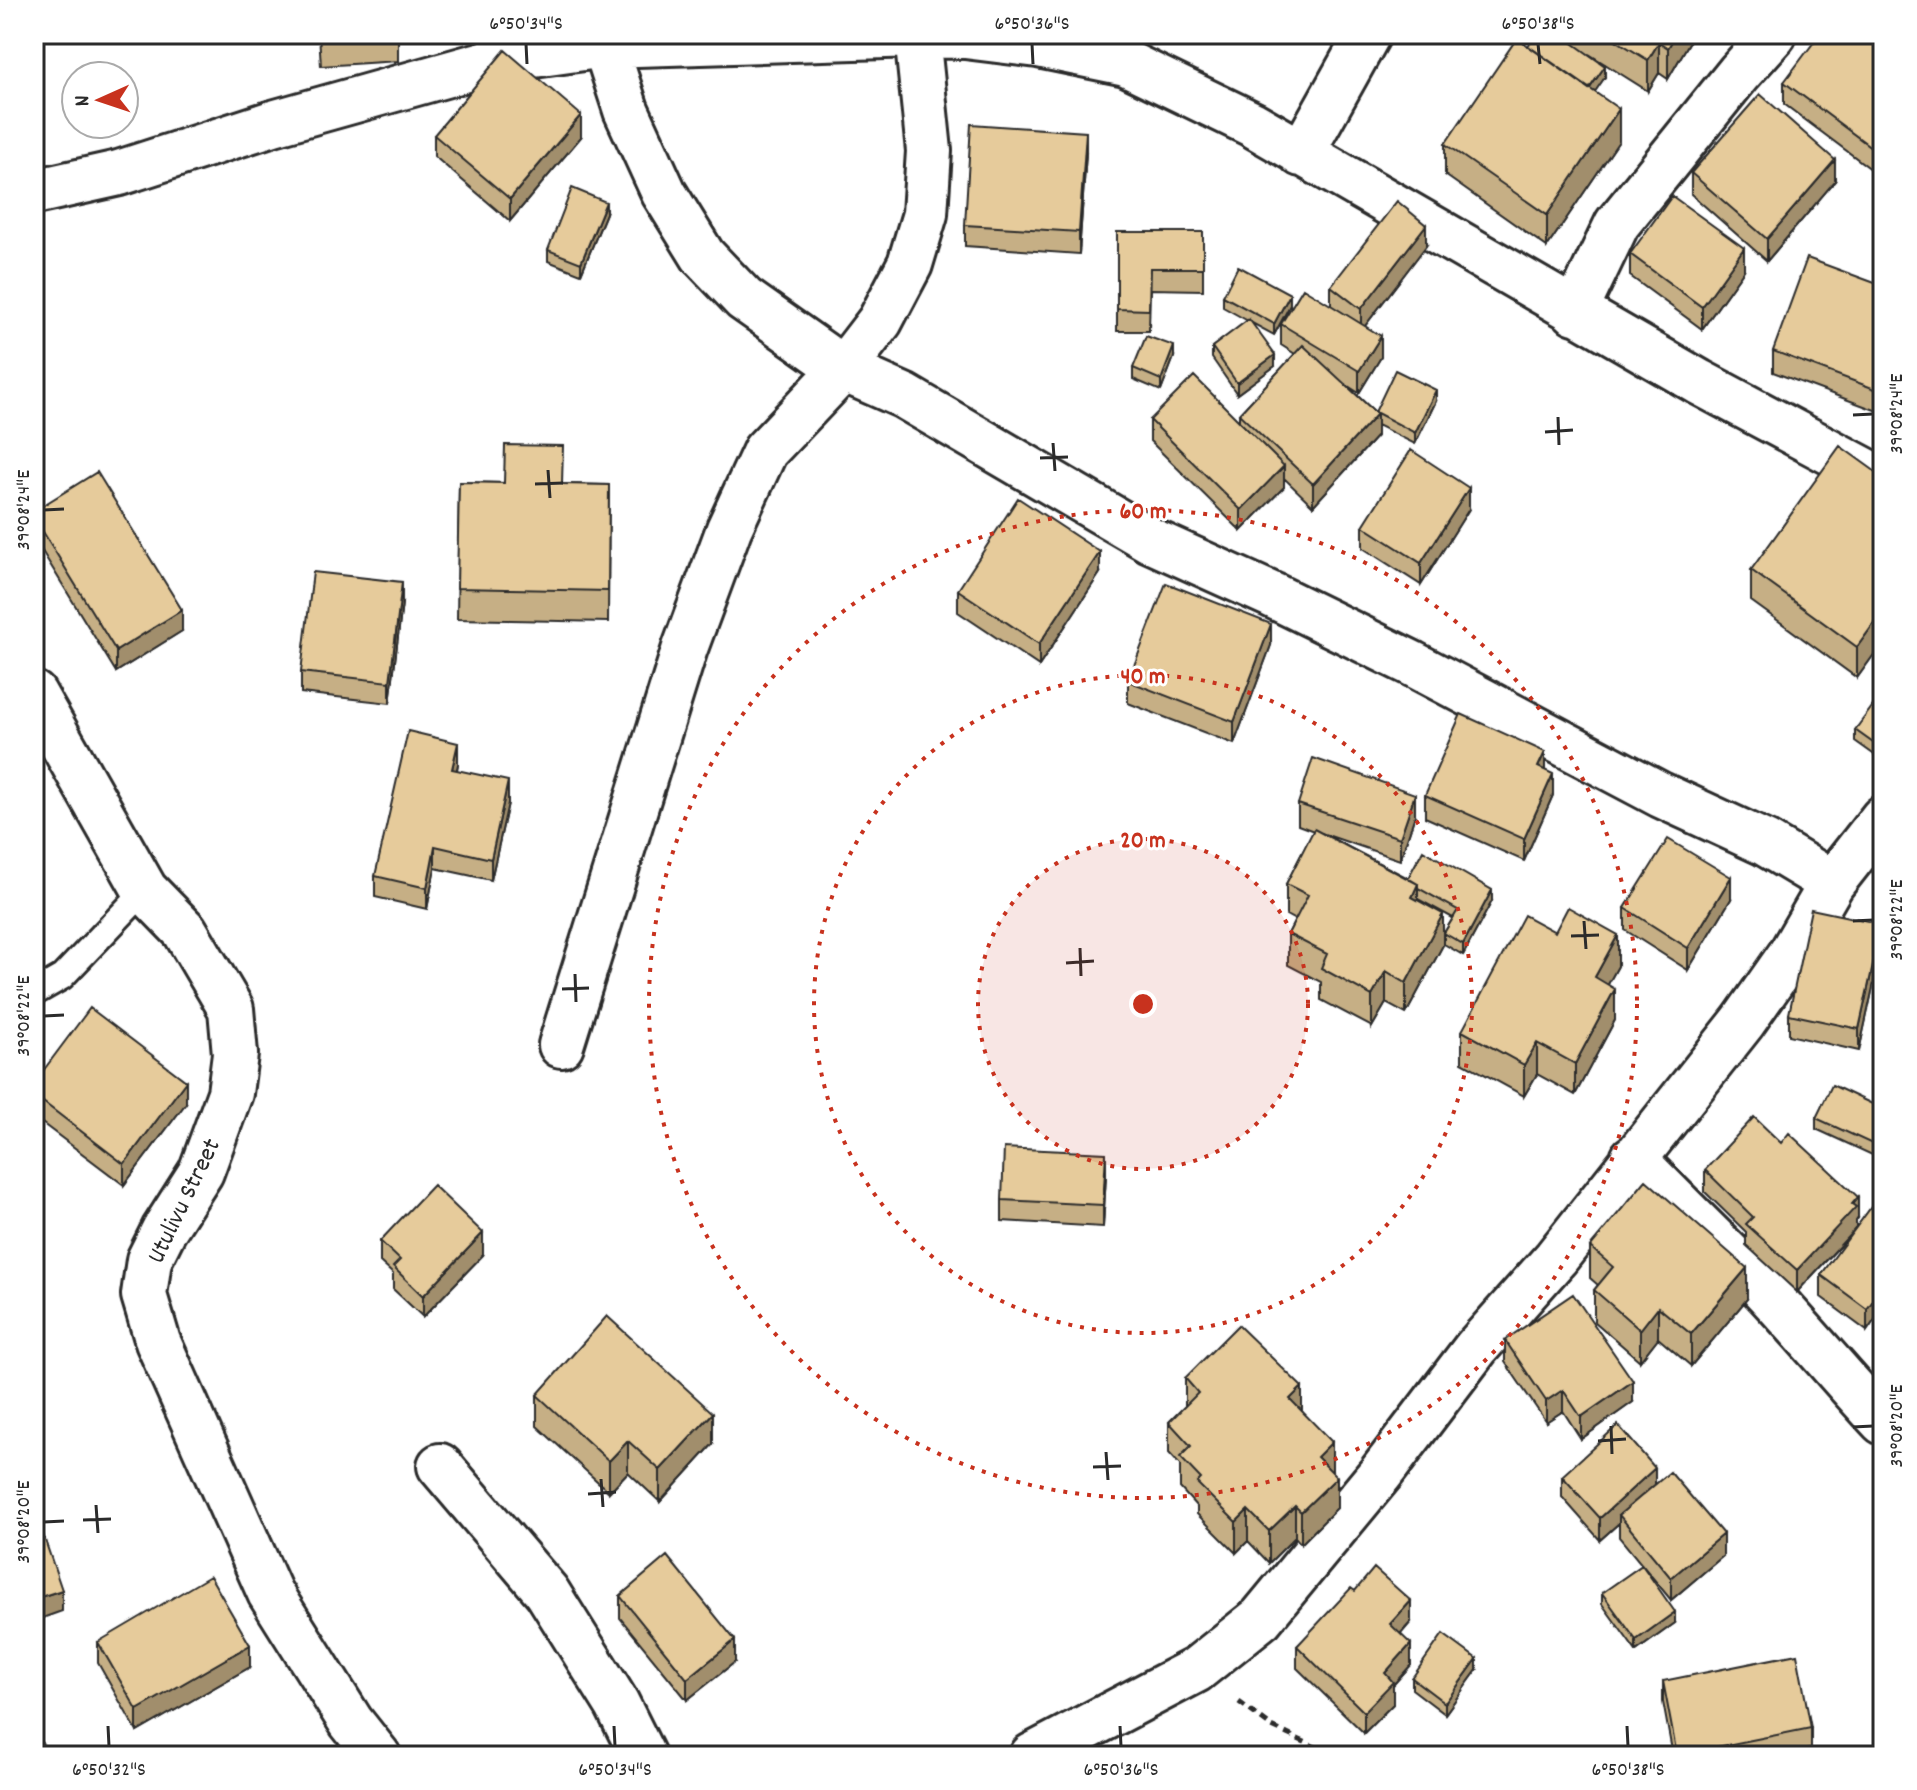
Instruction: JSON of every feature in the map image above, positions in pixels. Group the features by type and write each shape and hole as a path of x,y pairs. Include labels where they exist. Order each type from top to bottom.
{"street":[{"path":"1301,154 1368,34"},
{"path":"1575,312 1617,224 1774,34"},
{"path":"561,1045 685,648 729,529 765,451 843,369 880,321 910,264 925,214 929,151 917,35"},
{"path":"34,192 119,173 273,123 498,60 605,45 917,35 965,36 1038,45 1126,63 1252,124 1575,312 1883,480"},
{"path":"605,45 626,110 664,193 703,256 744,299 843,369 904,396 1150,540 1413,664 1661,795 1765,843 1832,883"},
{"name":"Utulivu Street","path":"34,694 145,890 185,931 231,1009 235,1054 230,1093 201,1172 149,1260 144,1295 158,1342 270,1593 351,1722 378,1756"},
{"path":"1032,1756 1196,1670 1261,1618 1381,1473 1476,1348 1556,1258 1743,1022 1790,955 1832,883 1883,818"},
{"path":"1633,1158 1751,1276 1883,1422"},
{"path":"440,1466 547,1592 617,1704 643,1756"}],"lane":[{"path":"34,993 62,977 145,890"}],"path":[{"path":"1196,1670 1272,1727 1335,1756"}],"building":[{"path":"1537,34 1560,34 1605,66 1589,89 1528,46"},
{"path":"1606,34 1676,34 1668,48 1659,42 1648,60"},
{"path":"1820,34 1883,34 1883,131 1871,147 1784,82"},
{"path":"1517,38 1619,109 1547,215 1445,144"},
{"path":"505,50 581,115 510,199 434,135"},
{"path":"1760,94 1835,160 1767,239 1691,173"},
{"path":"971,124 1086,132 1079,232 965,225"},
{"path":"572,188 606,202 581,263 548,250"},
{"path":"1672,196 1744,248 1702,307 1630,254"},
{"path":"1397,201 1426,225 1361,309 1331,286"},
{"path":"1117,232 1203,232 1203,268 1150,268 1149,310 1117,309"},
{"path":"1807,258 1883,286 1883,392 1773,351"},
{"path":"1238,266 1290,294 1274,324 1223,296"},
{"path":"1303,288 1381,336 1359,371 1281,324"},
{"path":"1249,319 1275,355 1237,383 1212,347"},
{"path":"1146,336 1174,346 1161,380 1133,368"},
{"path":"1303,345 1377,414 1313,484 1239,414"},
{"path":"1395,370 1436,390 1415,433 1375,412"},
{"path":"1194,376 1284,466 1241,510 1150,420"},
{"path":"505,445 563,446 562,484 609,485 608,591 457,588 459,482 504,483"},
{"path":"1840,446 1883,477 1883,611 1857,647 1751,570"},
{"path":"1411,450 1469,488 1421,563 1363,526"},
{"path":"97,472 182,610 116,651 34,517 34,511"},
{"path":"1018,498 1100,552 1039,644 958,590"},
{"path":"313,572 402,582 390,682 301,672"},
{"path":"1166,583 1271,624 1234,722 1128,681"},
{"path":"1878,699 1883,703 1883,750 1855,730"},
{"path":"1461,714 1545,752 1538,767 1553,774 1524,839 1425,795"},
{"path":"408,731 458,743 452,769 508,781 491,859 435,846 427,888 375,876"},
{"path":"1313,758 1415,794 1400,838 1298,804"},
{"path":"1314,829 1418,884 1412,897 1443,914 1406,983 1386,971 1372,996 1321,968 1327,954 1288,934 1308,895 1286,884"},
{"path":"1668,839 1731,877 1688,948 1625,908"},
{"path":"1423,850 1492,890 1463,944 1444,933 1458,910 1418,888 1418,884 1408,878"},
{"path":"1568,907 1618,935 1595,977 1615,989 1575,1064 1537,1043 1524,1065 1462,1031 1524,915 1555,932"},
{"path":"1811,909 1882,924 1859,1029 1789,1014"},
{"path":"90,1008 186,1081 124,1164 34,1095 34,1083"},
{"path":"1832,1085 1883,1109 1883,1149 1816,1118"},
{"path":"1754,1117 1781,1143 1789,1133 1858,1197 1852,1204 1856,1207 1797,1270 1746,1224 1753,1217 1705,1170"},
{"path":"1004,1148 1106,1153 1103,1205 1002,1200"},
{"path":"1646,1180 1747,1268 1691,1334 1658,1307 1640,1330 1594,1290 1613,1267 1590,1247"},
{"path":"433,1185 483,1233 423,1296 393,1267 400,1260 380,1241"},
{"path":"1883,1191 1883,1286 1867,1309 1821,1275"},
{"path":"1573,1294 1633,1381 1581,1417 1563,1390 1546,1401 1505,1340"},
{"path":"607,1316 713,1413 660,1470 628,1441 609,1461 537,1395"},
{"path":"1238,1325 1302,1387 1290,1399 1332,1442 1317,1457 1337,1477 1301,1512 1295,1506 1269,1531 1248,1510 1236,1522 1197,1483 1201,1479 1180,1457 1191,1446 1169,1422 1198,1393 1185,1378"},
{"path":"1618,1425 1655,1468 1600,1518 1562,1476"},
{"path":"1670,1472 1723,1534 1671,1578 1619,1515"},
{"path":"34,1508 62,1590 34,1599"},
{"path":"667,1556 735,1640 687,1679 620,1596"},
{"path":"1642,1565 1675,1612 1636,1640 1602,1593"},
{"path":"1374,1568 1411,1601 1390,1624 1411,1644 1385,1673 1393,1682 1364,1712 1297,1646 1351,1588 1355,1591"},
{"path":"210,1576 250,1645 137,1710 98,1642"},
{"path":"1443,1634 1477,1659 1445,1703 1412,1678"},
{"path":"1797,1654 1811,1728 1677,1755 1663,1681"},
{"path":"34,1733 52,1756 34,1756"}]}
